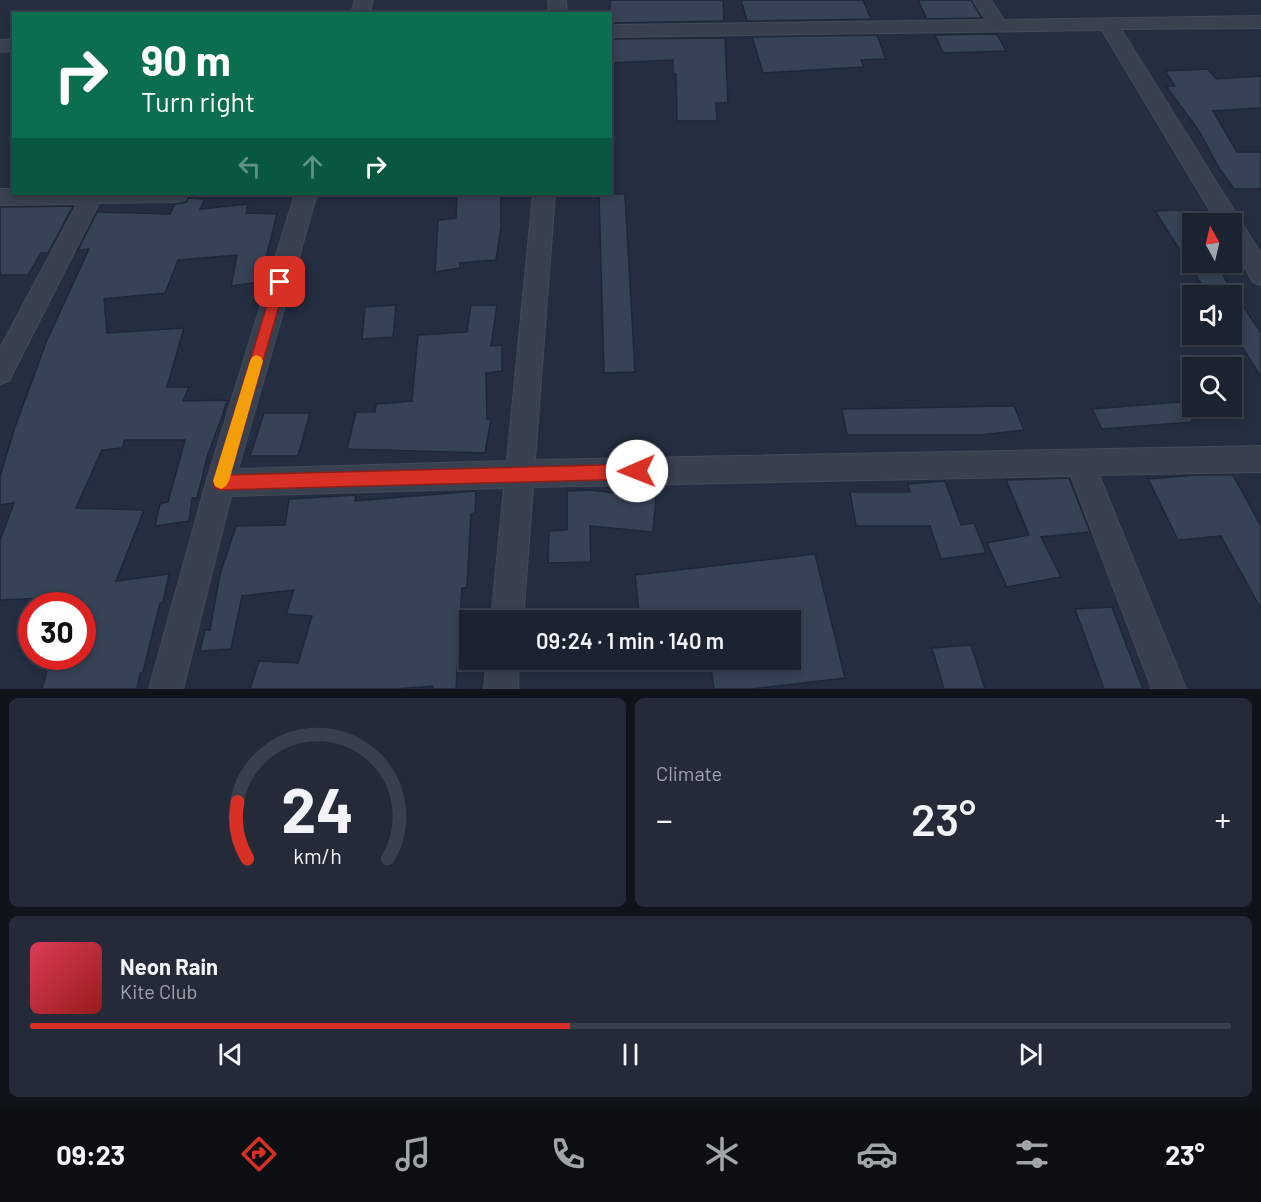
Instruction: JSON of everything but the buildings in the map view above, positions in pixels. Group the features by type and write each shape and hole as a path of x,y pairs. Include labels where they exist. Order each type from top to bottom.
{"street":[{"path":"982,0 999,26"},
{"path":"612,31 1261,22"},
{"path":"1108,24 1224,213"},
{"path":"0,197 62,195"},
{"path":"0,373 92,195"},
{"path":"166,689 220,483 306,195"},
{"path":"508,610 544,195"},
{"path":"1242,243 1261,275"},
{"path":"220,483 520,474 1261,459"},
{"path":"1080,463 1169,689"},
{"path":"501,689 502,670"}],"slow traffic":[{"path":"221,481 256,361"}],"route":[{"path":"280,282 220,483 637,471"}]}
